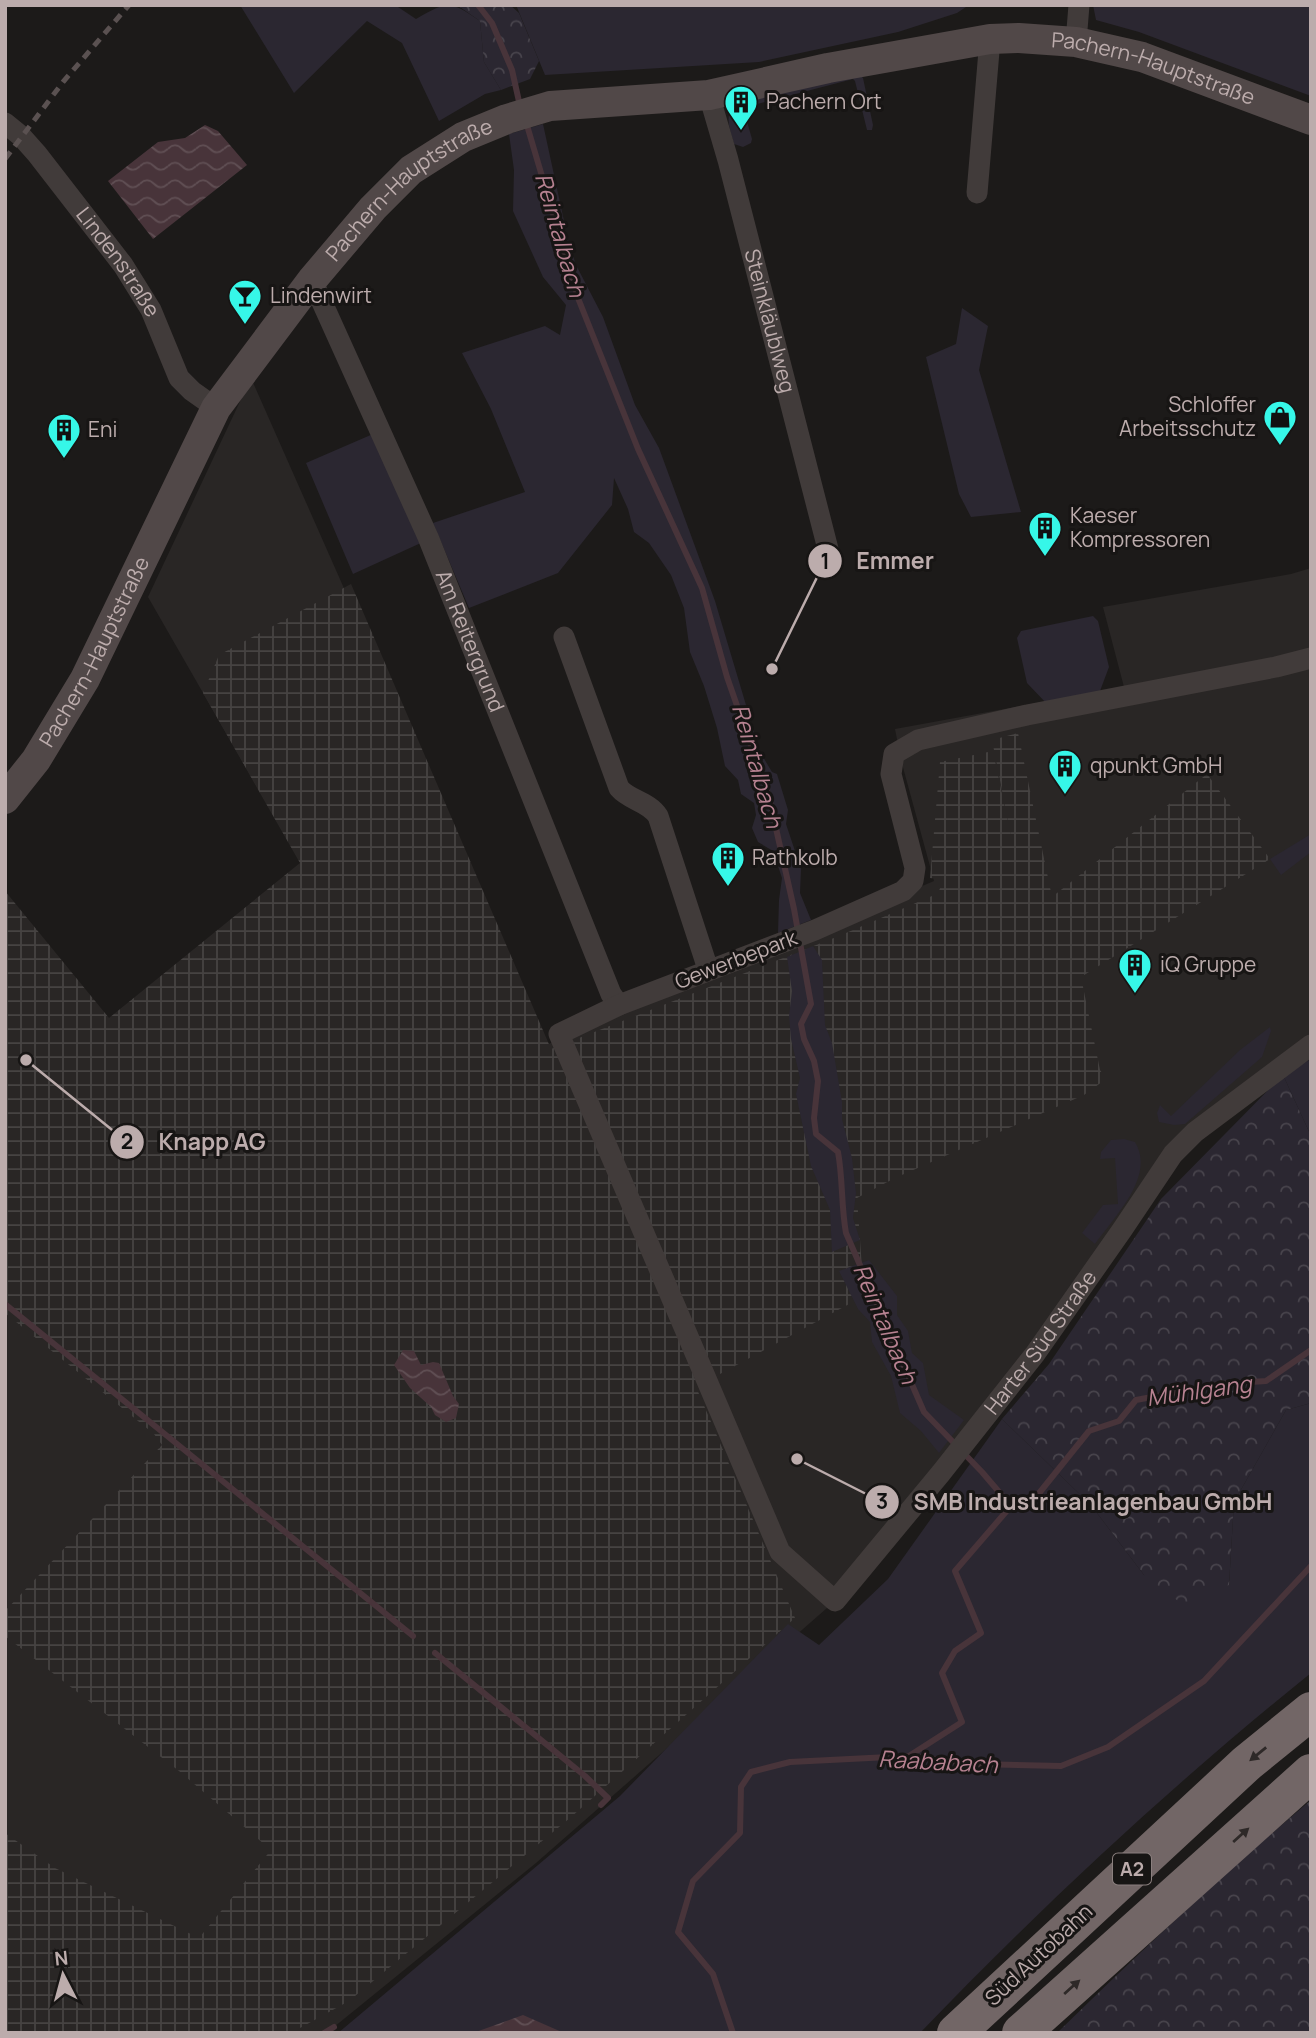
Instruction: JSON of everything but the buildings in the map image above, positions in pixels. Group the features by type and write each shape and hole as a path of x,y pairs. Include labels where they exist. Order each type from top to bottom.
{"highway":[{"name":"Süd Autobahn","path":"956,2033 1247,1763 1311,1710"},
{"name":"A2","path":"1021,2033 1311,1773"}],"main road":[{"name":"Pachern-Hauptstraße","path":"5,799 36,760 85,679 216,408 312,280 373,208 411,170 463,137 507,119 550,106 709,95 828,68 990,39 1057,39 1142,57 1311,120"}],"street":[{"path":"1076,42 1079,5"},
{"path":"977,193 990,39"},
{"name":"Steinkläublweg","path":"709,95 828,550"},
{"name":"Lindenstraße","path":"5,123 37,154 123,265 151,310 179,378 216,408"},
{"name":"Am Reitergrund","path":"312,280 433,547 611,994 619,1005"},
{"path":"564,637 619,788 629,799 647,804 657,816 708,969"},
{"name":"Gewerbepark","path":"779,1552 559,1034 619,1005 815,930 903,891 913,881 915,868 891,774 894,754 918,740 1027,715 1311,658"},
{"name":"Harter Süd Straße","path":"779,1552 835,1601 941,1473 1043,1343 1173,1154 1195,1132 1311,1045"}],"shaded area":[{"path":"251,378 546,1045 934,881 895,729 1124,687 1103,607 1291,574 1311,568 1311,1045 1173,1154 1122,1230 835,1601 536,1863 334,2027 324,2033 5,2033 5,914 110,1039 307,874 148,597"},
{"path":"351,584 551,1049 839,936 932,896 940,889 938,879 930,878 940,762 993,751 1013,846 992,740 1018,733 1052,897 1207,774 1270,859 1081,977 1100,1070 1106,1079 1084,1095 895,1178 857,1198 864,1296 696,1387 795,1618 570,1818 349,2001 291,2033 5,2033 5,1833 55,1868 199,1938 271,1850 179,1771 5,1636 5,1611 162,1445 154,1434 5,1313 5,891 109,1018 300,863 203,693 219,655"}],"green space":[{"path":"240,5 395,5 416,19 442,6 455,6 480,21 484,62 501,90 485,94 439,121 402,43 367,21 294,93"},
{"path":"457,5 510,5 519,13 539,61 530,79 501,90 484,62 480,21"},
{"path":"516,5 969,5 957,13 898,32 759,62 545,75"},
{"path":"1093,5 1311,5 1311,96 1139,32 1096,20"},
{"path":"860,75 863,78 872,130 867,130 853,79 746,107 744,111 751,143 743,147 734,144 729,118 734,104"},
{"path":"543,124 576,265 603,317 635,405 659,448 715,601 760,752 772,772 777,774 788,810 786,824 801,869 800,893 811,920 778,933 782,878 773,851 758,842 752,828 756,815 754,803 741,794 738,780 725,766 717,728 690,652 684,608 671,575 649,543 634,532 628,509 614,478 612,505 558,573 469,608 433,523 525,492 491,409 462,353 545,326 560,335 566,305 543,277 513,211 514,170 509,134"},
{"path":"962,308 988,326 979,370 1021,512 971,517 959,494 926,357 956,344"},
{"path":"373,434 423,542 353,574 306,463"},
{"path":"1093,616 1098,621 1109,667 1100,691 1047,704 1027,683 1017,638 1021,631"},
{"path":"1311,834 1311,852 1281,875 1270,859"},
{"path":"813,946 822,960 825,1025 832,1043 842,1102 842,1119 852,1158 856,1193 853,1218 860,1240 832,1252 830,1210 811,1166 796,1094 800,1078 789,1016 792,991 787,957"},
{"path":"1270,1027 1262,1057 1185,1124 1159,1122 1157,1113 1160,1105 1171,1116 1240,1050"},
{"path":"1311,1059 1311,1136 1283,1075"},
{"path":"1283,1075 1311,1136 1311,1403 1286,1410 1234,1502 1229,1585 1186,1607 1144,1575 1091,1505 1002,1419 1049,1364 1161,1199"},
{"path":"1111,1140 1135,1142 1140,1155 1137,1182 1122,1209 1095,1244 1082,1233 1103,1205 1118,1204 1115,1158 1100,1159 1101,1152"},
{"path":"869,1260 897,1296 897,1315 908,1331 912,1353 923,1363 929,1395 964,1420 939,1453 921,1431 900,1413 891,1376 872,1342 870,1322 858,1309 839,1271"},
{"path":"1311,1403 1311,1673 1209,1758 1110,1847 1014,1938 920,2033 338,2033 620,1796 788,1624 819,1645 888,1579 1002,1419 1091,1505 1144,1575 1229,1585 1234,1502 1286,1410"},
{"path":"1311,1800 1311,2033 1057,2033 1182,1914"}],"water":[{"path":"205,125 218,131 247,165 153,239 108,181 158,142 185,138"},
{"path":"403,1350 414,1351 421,1365 439,1363 459,1404 456,1418 446,1422 435,1415 431,1407 410,1388 394,1365"},
{"path":"523,2015 564,2033 473,2033"}],"waterway":[{"name":"Reintalbach","path":"478,5 492,23 512,70 520,106"},
{"name":"Reintalbach","path":"526,122 578,298 638,449 702,588 727,677 769,797 794,909 811,1004 801,1024 818,1081 814,1118 816,1134 838,1152 846,1233 924,1412 1011,1506 955,1571 981,1633 955,1651 942,1673 962,1722 909,1756"},
{"path":"5,1304 413,1636"},
{"name":"Mühlgang","path":"1036,1497 1089,1431 1119,1421 1136,1400 1220,1384 1266,1381 1311,1350"},
{"name":"Raababach","path":"733,2033 713,1974 678,1932 693,1881 740,1833 741,1787 751,1772 790,1762 909,1756 975,1764 1061,1766 1108,1747 1204,1681 1311,1566"},
{"path":"435,1653 585,1776 608,1798 601,1805"},
{"path":"324,2033 334,2027"}],"railway":[{"path":"5,159 63,82 129,5"}],"place":[{"name":"Pachern Ort","path":"741,132"},
{"name":"Lindenwirt","path":"245,326"},
{"name":"Schloffer Arbeitsschutz","path":"1280,447"},
{"name":"Eni","path":"64,460"},
{"name":"Kaeser Kompressoren","path":"1045,558"},
{"name":"Emmer","path":"772,669"},
{"name":"qpunkt GmbH","path":"1065,796"},
{"name":"Rathkolb","path":"728,888"},
{"name":"iQ Gruppe","path":"1135,995"},
{"name":"Knapp AG","path":"26,1060"},
{"name":"SMB Industrieanlagenbau GmbH","path":"797,1459"}]}
